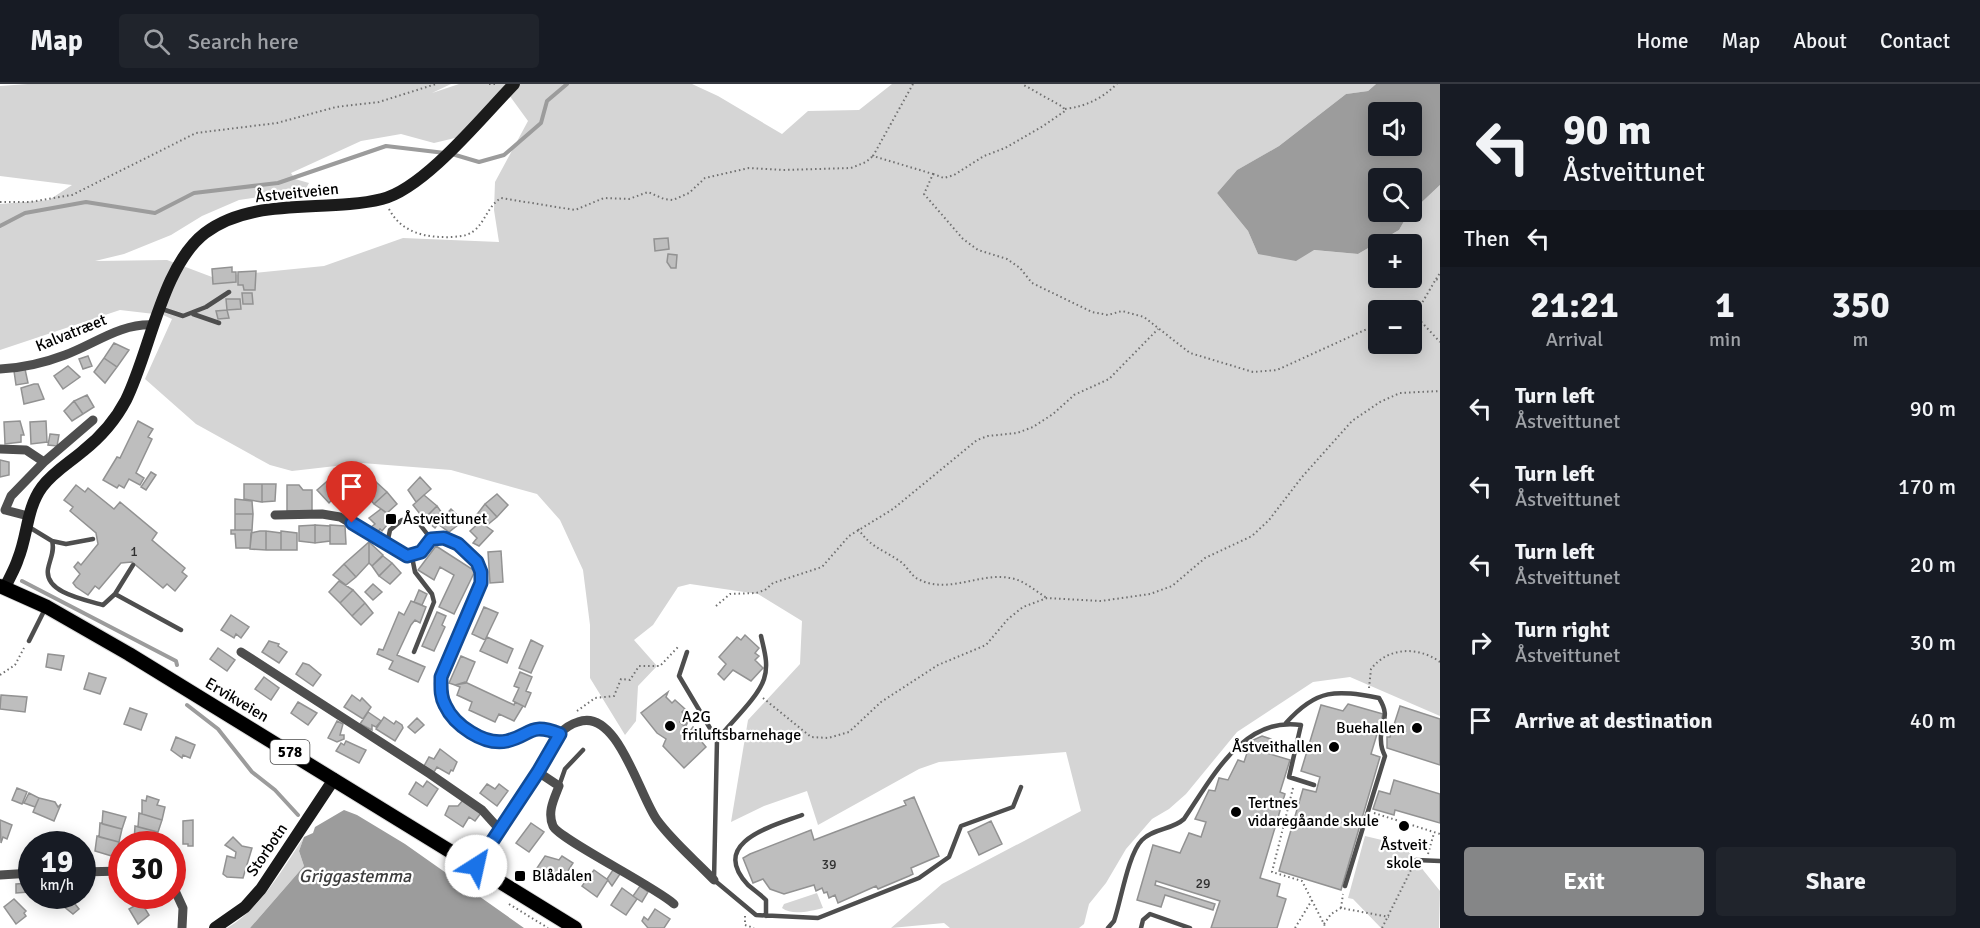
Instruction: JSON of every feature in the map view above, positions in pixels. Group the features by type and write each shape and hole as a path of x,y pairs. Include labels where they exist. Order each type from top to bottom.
{"main road":[{"name":"Ervikveien","path":"4,584 129,654 575,928"}],"street":[{"name":"Åstveitveien","path":"4,584 15,565 35,498 53,474 111,427 127,399 172,277 187,251 205,233 229,221 257,213 384,199 419,180 514,84"},
{"name":"Kalvatræet","path":"0,369 38,363 66,354 123,328 154,325"},
{"path":"28,521 5,510 11,496 44,462 93,420"},
{"path":"0,449 26,450 44,462"},
{"path":"275,515 322,514 340,517 412,557 431,539 444,538 458,544 477,562 481,572 481,583 441,677 441,694 446,708 475,735 493,742 508,741 537,728 560,734"},
{"path":"241,652 430,774 482,810 500,830"},
{"path":"476,866 538,772 560,734 586,719 597,721 610,730 620,746 644,800 658,821 714,880"},
{"path":"538,772 560,783 552,803 550,816 559,835 638,878 674,904"},
{"name":"Storbotn","path":"215,928 245,907 261,889 334,779"},
{"path":"0,875 18,874"},
{"path":"182,928 183,909"}],"lane":[{"path":"161,308 183,316 193,314 230,292"},
{"path":"193,314 219,323"},
{"path":"387,544 390,530 397,523 407,519 418,522 431,539"},
{"path":"28,521 52,541 66,544 93,539"},
{"path":"52,541 54,546 47,576 51,584 78,597 103,604 115,594 133,565"},
{"path":"412,557 415,572 432,594 434,602 414,652"},
{"path":"115,594 181,630"},
{"path":"29,640 47,607"},
{"path":"717,740 756,693 764,678 767,661 761,636"},
{"path":"687,652 679,676 717,740 714,880 756,915 818,918 919,878 949,858 961,826 1013,807 1021,787"},
{"path":"1108,928 1114,921 1134,854 1141,841 1154,831 1179,824 1215,774 1246,738 1286,723 1301,706 1323,694 1346,692 1378,698 1386,715 1380,741 1385,756 1346,886"},
{"path":"1286,723 1301,725 1289,777 1314,785"},
{"path":"560,783 574,756 583,750"},
{"path":"560,783 570,773"},
{"path":"766,916 766,900 742,875 737,864 738,850 742,841 748,836 802,815"},
{"path":"1416,860 1440,861"},
{"path":"1141,928 1143,920 1150,914 1190,928"}],"path":[{"path":"0,202 30,202 72,195 196,133 277,123 336,107 380,102 436,84"},
{"path":"489,84 496,84"},
{"path":"384,199 401,226 432,238 445,238 466,236 475,230 486,211 501,198 575,210 604,198 629,199 648,192 673,200 689,193 705,178 739,169 851,168 866,162 873,156 913,84"},
{"path":"1022,84 1065,109"},
{"path":"873,156 944,178 954,175 984,156 1005,148 1043,126 1065,109 1082,107 1098,100 1117,84"},
{"path":"933,174 925,195 963,239 978,250 1007,260 1020,268 1032,283 1092,312 1108,315 1122,311 1144,317 1190,353 1253,372 1277,370 1368,329"},
{"path":"1422,301 1440,273"},
{"path":"1436,279 1440,281"},
{"path":"1422,324 1440,342"},
{"path":"716,606 730,594 756,593 765,590 773,582 822,567 830,561 842,542 858,529 893,509 977,440 988,436 1017,433 1033,427 1053,414 1074,395 1109,379 1158,329"},
{"path":"756,693 811,737 828,738 849,732 881,702 938,665 986,645 1008,619 1023,607 1047,598 1101,600 1150,594 1172,586 1205,558 1252,536 1269,520 1302,477 1352,421 1380,402 1400,393 1440,391"},
{"path":"858,529 870,545 899,560 917,579 955,585 995,577 1009,577 1020,581 1047,598"},
{"path":"0,675 15,665 29,640"},
{"path":"579,721 577,710 595,698 614,696 621,679 630,680 639,666 660,666 678,647"},
{"path":"1370,697 1368,679 1371,669 1388,654 1410,650 1422,652 1440,662"},
{"path":"1295,779 1272,872 1302,881 1325,926"},
{"path":"1368,811 1434,834 1440,834"},
{"path":"1426,861 1434,834"},
{"path":"1382,928 1416,860"},
{"path":"1325,926 1331,915 1341,908 1346,886"},
{"path":"1295,928 1312,900"},
{"path":"747,908 744,923 754,928"},
{"path":"1341,908 1389,916"}],"shaded area":[{"path":"28,84 451,84 432,93 459,84 692,84 718,96 782,134 808,111 859,110 892,84 1376,84 1368,91 1346,94 1279,146 1237,170 1217,193 1248,231 1258,254 1313,250 1358,254 1368,248 1368,288 1422,288 1422,234 1392,234 1399,230 1404,222 1422,222 1422,202 1440,185 1440,716 1350,677 1313,682 1237,732 1186,794 1169,809 1152,819 1126,849 1106,883 1089,904 1084,924 1079,928 950,928 944,923 891,928 942,884 1081,811 1066,752 939,762 919,769 818,825 807,791 764,806 731,822 748,720 800,664 802,621 758,594 690,584 678,587 653,625 634,640 657,666 638,686 636,721 625,735 590,678 590,625 583,570 560,520 537,494 451,470 362,463 292,471 270,465 196,424 145,379 172,319 163,315 120,310 0,350 0,204 49,200 72,185 0,176 0,86","holes":["507,92 528,121 495,182 494,210 499,242 403,238 324,266 212,277 167,260 95,261 124,254 171,235 202,216 239,200 305,190 309,183 295,179 291,173 361,141 401,134 434,143 459,137"]},
{"path":"1365,836 1403,845 1440,891 1439,928 1381,928 1353,899 1348,898"},
{"path":"304,837 299,851 304,866 250,928 227,928 261,899"},
{"path":"817,893 823,908 791,912 782,908 784,904"}],"water":[{"path":"1376,84 1440,84 1440,185 1422,202 1422,168 1368,168 1368,222 1404,222 1399,230 1392,234 1368,234 1368,248 1358,254 1314,250 1296,261 1258,254 1248,231 1217,193 1237,170 1279,146 1346,94 1368,91"},
{"name":"Griggastemma","path":"344,810 357,815 405,844 524,928 250,928 304,866 299,851 304,837 313,833 315,827"}],"building":[{"path":"668,238 669,249 655,251 654,239"},
{"path":"668,254 677,255 676,268 671,268 667,262"},
{"path":"232,267 232,272 236,272 236,282 213,284 212,269"},
{"path":"256,271 255,290 244,290 243,285 238,285 238,272"},
{"path":"242,293 252,293 253,304 243,304"},
{"path":"226,299 240,299 241,309 227,310"},
{"path":"227,310 229,318 218,319 216,311"},
{"path":"114,343 129,350 117,367 104,358"},
{"path":"88,356 92,366 83,369 79,359"},
{"path":"104,358 117,367 105,383 94,372"},
{"path":"68,366 80,377 63,389 54,376"},
{"path":"25,369 28,383 16,385 14,371"},
{"path":"38,384 44,399 24,404 21,388"},
{"path":"87,395 94,407 83,414 74,401"},
{"path":"74,401 83,414 72,421 64,411"},
{"path":"20,421 24,435 21,435 21,442 5,444 4,422"},
{"path":"46,421 47,442 31,444 30,422"},
{"path":"138,421 153,429 148,437 152,439 136,473 144,478 140,485 129,479 124,488 119,485 117,488 103,480 117,457 120,458"},
{"path":"50,434 59,435 57,446 48,445"},
{"path":"0,460 9,462 9,475 0,477"},
{"path":"339,471 339,492 329,503 317,490"},
{"path":"339,471 355,485 342,497 339,492"},
{"path":"151,472 156,475 146,490 141,487"},
{"path":"420,477 431,489 416,502 408,490"},
{"path":"375,481 387,492 374,504 364,492"},
{"path":"244,484 262,484 262,502 244,499"},
{"path":"262,484 276,484 275,501 262,502"},
{"path":"76,485 85,492 88,488 114,509 120,502 157,533 152,540 185,568 182,572 187,576 175,591 167,584 163,588 132,562 121,563 99,589 95,586 88,595 76,587 73,583 80,574 74,567 78,562 81,565 98,544 96,533 70,511 73,507 64,500"},
{"path":"287,485 299,485 303,490 312,490 312,511 287,511"},
{"path":"355,485 362,495 352,505 342,497"},
{"path":"387,492 397,504 387,513 374,504"},
{"path":"497,494 508,505 497,517 485,504"},
{"path":"424,495 437,506 424,519 413,505"},
{"path":"235,499 252,501 253,514 235,514"},
{"path":"485,504 497,517 486,526 475,517"},
{"path":"437,506 444,516 435,528 424,519"},
{"path":"381,509 393,518 382,531 380,529 377,533 371,527 375,524 369,518"},
{"path":"451,509 463,521 449,532 438,524"},
{"path":"235,514 253,514 252,530 235,530"},
{"path":"480,522 493,531 479,546 473,543 477,538 470,531"},
{"path":"315,525 330,526 330,541 315,543"},
{"path":"315,525 315,543 299,541 299,526"},
{"path":"330,525 345,526 346,544 330,544"},
{"path":"231,530 252,530 250,548 236,548 235,534 231,534"},
{"path":"266,531 266,550 250,549 251,533"},
{"path":"266,531 281,533 281,550 266,550"},
{"path":"281,531 297,533 297,550 281,550"},
{"path":"369,542 383,555 372,566 369,563"},
{"path":"369,542 369,563 356,577 344,564"},
{"path":"436,546 475,571 454,614 439,607 454,575 440,567 434,580 418,570"},
{"path":"501,551 503,582 490,583 488,552"},
{"path":"383,556 392,563 379,576 372,566"},
{"path":"392,563 401,573 390,584 379,576"},
{"path":"344,564 356,577 346,585 333,575"},
{"path":"339,581 353,590 340,603 329,592"},
{"path":"373,584 382,592 373,600 365,592"},
{"path":"353,590 365,603 352,616 340,603"},
{"path":"419,590 427,594 422,605 414,602"},
{"path":"411,601 426,607 420,623 415,620 411,625 397,655 425,667 418,682 389,669 393,661 377,654 379,649 383,650 399,612 404,615"},
{"path":"365,603 373,613 361,625 352,616"},
{"path":"484,607 498,613 485,640 472,634"},
{"path":"437,612 446,616 442,625 445,627 434,651 422,646"},
{"path":"231,615 249,627 241,638 236,634 234,638 221,630"},
{"path":"745,635 759,648 755,653 759,656 755,660 763,668 751,681 733,670 724,680 718,674 726,664 719,657 737,637 741,640"},
{"path":"487,637 513,649 507,663 480,651"},
{"path":"531,640 543,646 531,673 519,668"},
{"path":"269,641 279,644 278,646 287,652 279,663 262,652"},
{"path":"218,648 235,660 227,671 210,659"},
{"path":"48,654 64,656 61,670 46,667"},
{"path":"461,656 475,662 466,683 455,685 449,683"},
{"path":"303,663 321,675 313,686 296,674"},
{"path":"520,672 532,677 526,691 531,693 525,707 513,701 519,688 514,686"},
{"path":"89,673 106,678 100,694 84,689"},
{"path":"264,677 279,688 271,700 255,689"},
{"path":"465,682 514,705 515,702 523,706 514,721 499,714 495,722 469,710 472,702 457,695 460,687 455,685"},
{"path":"668,692 666,697 672,703 675,700 685,709 682,712 686,716 680,722 684,726 688,721 686,726 690,731 693,727 704,738 701,741 706,747 684,768 663,746 666,739 657,733 641,713"},
{"path":"1,695 27,697 25,712 0,709"},
{"path":"352,695 360,701 362,698 371,707 363,719 344,707"},
{"path":"298,702 317,713 308,725 291,713"},
{"path":"1348,704 1383,714 1371,754 1380,757 1341,890 1279,871 1303,789 1316,792 1320,777 1301,771 1321,705 1343,711"},
{"name":"Buehallen","path":"1400,706 1440,719 1440,765 1387,748 1387,737 1390,737"},
{"path":"130,708 147,714 141,730 124,724"},
{"path":"368,712 381,721 376,727 372,725 372,730 360,724"},
{"path":"384,717 394,724 396,721 402,725 403,728 395,741 376,729"},
{"path":"417,718 424,725 415,733 408,727"},
{"path":"337,721 343,724 340,735 344,735 344,739 337,742 328,738"},
{"name":"Tertnes vidaregåande skule","path":"1262,736 1271,739 1267,753 1290,760 1280,792 1285,794 1260,878 1280,884 1277,896 1286,899 1277,928 1211,928 1220,901 1156,881 1155,885 1215,904 1213,910 1165,895 1161,907 1137,900 1153,845 1180,853 1189,833 1201,837 1206,822 1195,819 1209,790 1215,791 1219,778 1228,780 1238,760 1244,762 1251,741"},
{"path":"176,737 195,745 190,758 183,755 182,758 171,750"},
{"path":"346,741 366,750 359,763 336,751 341,743 344,745"},
{"path":"440,749 457,762 449,774 437,767 434,772 424,766 429,757 434,759"},
{"path":"1394,780 1440,794 1440,823 1395,810 1394,815 1373,809 1379,791 1390,794"},
{"path":"427,781 438,789 427,806 409,794 416,782 423,787"},
{"path":"487,784 495,789 499,784 508,791 497,806 480,793"},
{"path":"17,788 27,792 22,804 12,800"},
{"path":"29,793 39,798 35,807 24,803"},
{"path":"147,796 159,800 157,805 165,807 162,820 142,814 142,800 146,801"},
{"path":"914,797 939,856 911,868 913,874 878,889 876,886 838,903 835,895 829,898 827,892 824,893 822,888 816,891 814,885 784,894 770,889 763,879 753,883 743,858 750,854 811,830 814,840 906,805 904,801"},
{"path":"39,798 55,802 58,807 61,804 54,821 33,812"},
{"path":"463,800 481,813 475,821 469,817 463,827 445,815 449,806 458,806"},
{"path":"103,811 126,817 122,829 102,824"},
{"path":"139,813 162,820 158,831 138,827"},
{"path":"0,820 12,825 7,839 3,837 1,843"},
{"path":"193,820 193,846 186,844 183,821"},
{"path":"991,821 1002,844 979,855 968,832"},
{"path":"100,823 122,829 122,831 108,831 108,839 99,837"},
{"path":"531,823 544,832 529,852 516,843"},
{"path":"135,826 154,831 135,831"},
{"path":"97,836 108,839 108,855 96,851"},
{"path":"233,837 242,846 252,848 243,878 227,877 223,874 227,856 235,858 236,852 225,845"},
{"path":"545,856 559,860 562,856 573,863 562,880 551,874 548,880 535,871"},
{"path":"594,870 608,880 597,897 582,886"},
{"path":"613,870 620,874 612,886 607,879"},
{"path":"640,886 648,892 642,902 633,896"},
{"path":"622,888 637,899 626,915 611,905"},
{"path":"14,899 18,903 18,909 26,911 24,913 26,916 16,924 4,907"},
{"path":"67,909 79,909 73,914"},
{"path":"129,909 145,909 149,915 138,924"},
{"path":"655,909 670,919 664,928 648,928 642,921 644,917 648,920"}],"waterway":[{"path":"452,154 479,162 504,155 541,123 547,101 567,84"},
{"path":"0,226 25,213 86,202 155,213 194,193 278,183 386,146 445,153"},
{"path":"22,581 176,661 177,665"},
{"path":"187,705 218,729 252,772 275,790 298,815"}],"place":[{"name":"Åstveittunet","path":"391,519"},
{"name":"A2G friluftsbarnehage","path":"670,726"},
{"name":"Buehallen","path":"1417,728"},
{"name":"Åstveithallen","path":"1334,747"},
{"name":"Tertnes vidaregåande skule","path":"1236,812"},
{"name":"Åstveit skole","path":"1404,826"},
{"name":"Blådalen","path":"520,876"}],"route":[{"path":"352,523 407,556 412,557 421,552 431,539 444,538 458,544 477,562 481,572 481,583 441,677 441,694 446,708 458,722 475,735 493,742 508,741 521,733 537,728 560,734 538,772 476,866"}]}
